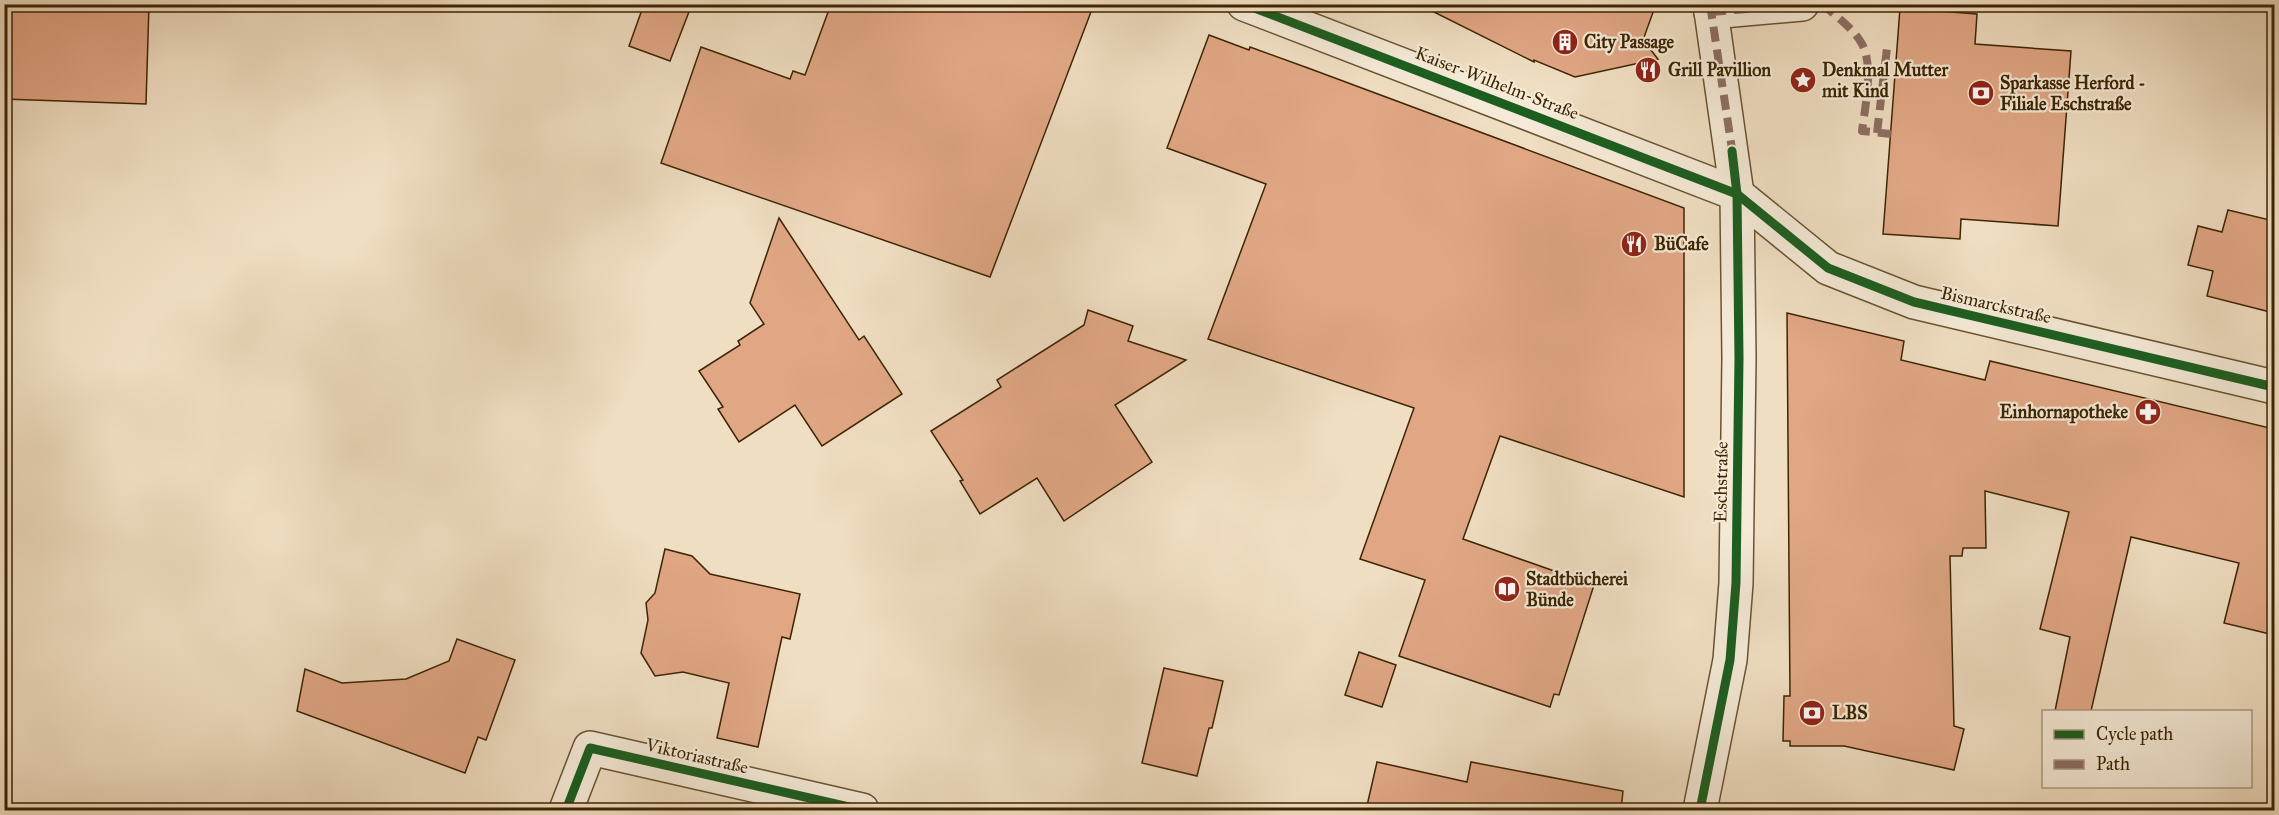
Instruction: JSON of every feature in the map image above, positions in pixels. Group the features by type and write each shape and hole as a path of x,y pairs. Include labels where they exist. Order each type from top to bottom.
{"street":[{"name":"Kaiser-Wilhelm-Straße","path":"1244,4 1737,194"},
{"path":"1710,8 1802,4"},
{"name":"Eschstraße","path":"1700,810 1730,660 1736,583 1739,358 1737,194 1710,8"},
{"name":"Bismarckstraße","path":"1737,194 1828,268 1914,303 2274,387"},
{"name":"Viktoriastraße","path":"566,810 590,748 862,810"}],"building":[{"path":"4,4 149,4 146,104 4,99"},
{"path":"644,4 692,4 670,61 629,46"},
{"path":"831,4 1094,4 990,277 661,163 701,47 790,79 793,71 805,75"},
{"name":"City Passage","path":"1418,4 1656,4 1643,40 1658,59 1575,77 1534,60 1534,62"},
{"name":"Sparkasse Herford - Filiale Eschstraße","path":"1900,8 1977,14 1975,44 2071,51 2058,226 1961,219 1960,239 1883,234"},
{"path":"1209,35 1308,68 1684,208 1684,497 1500,436 1463,539 1594,585 1559,695 1554,694 1550,707 1399,656 1425,580 1360,559 1414,408 1208,339 1266,184 1167,148"},
{"path":"2228,210 2274,221 2274,313 2207,296 2213,271 2188,265 2198,226 2222,232"},
{"path":"779,218 859,340 864,336 902,394 822,446 795,405 739,442 718,409 723,407 699,371 740,345 738,341 764,324 750,303"},
{"path":"1088,310 1133,326 1128,341 1186,360 1115,405 1152,462 1064,521 1037,478 980,514 960,481 963,480 931,431 1001,387 997,380 1084,325"},
{"path":"1787,313 1904,341 1901,360 1985,380 1990,361 2274,429 2274,635 2224,623 2239,563 2131,537 2091,710 2055,710 2070,637 2040,629 2069,512 1985,491 1986,548 1963,548 1962,556 1950,556 1954,726 1964,729 1954,770 1844,746 1790,746 1790,741 1783,741 1784,696 1790,696"},
{"path":"665,549 692,556 710,574 800,594 790,639 782,637 758,747 717,738 729,683 683,672 655,676 641,653 648,620 646,603 655,593"},
{"path":"457,639 515,660 486,740 478,737 465,773 297,711 305,669 342,683 406,679 449,661"},
{"path":"1359,652 1396,665 1382,707 1345,695"},
{"path":"1164,668 1223,681 1197,776 1142,763"},
{"path":"1377,762 1467,782 1471,762 1623,791 1621,810 1366,810"}],"marked path":[{"path":"1710,4 1733,156"},
{"path":"1711,12 1802,4"},
{"path":"1822,4 1854,33 1866,53 1868,87 1862,131 1891,134"},
{"path":"1877,133 1887,48"}],"cycle path":[{"path":"1244,4 1737,194 1828,268 1914,302 2274,387"},
{"path":"1700,810 1730,660 1736,583 1739,358 1737,194 1732,151"},
{"path":"566,810 590,748 862,810"}],"place":[{"name":"City Passage","path":"1565,42"},
{"name":"Grill Pavillion","path":"1648,70"},
{"name":"Denkmal Mutter mit Kind","path":"1803,80"},
{"name":"Sparkasse Herford - Filiale Eschstraße","path":"1981,93"},
{"name":"BüCafe","path":"1634,244"},
{"name":"Einhornapotheke","path":"2148,412"},
{"name":"Stadtbücherei Bünde","path":"1507,589"},
{"name":"LBS","path":"1812,713"}]}
